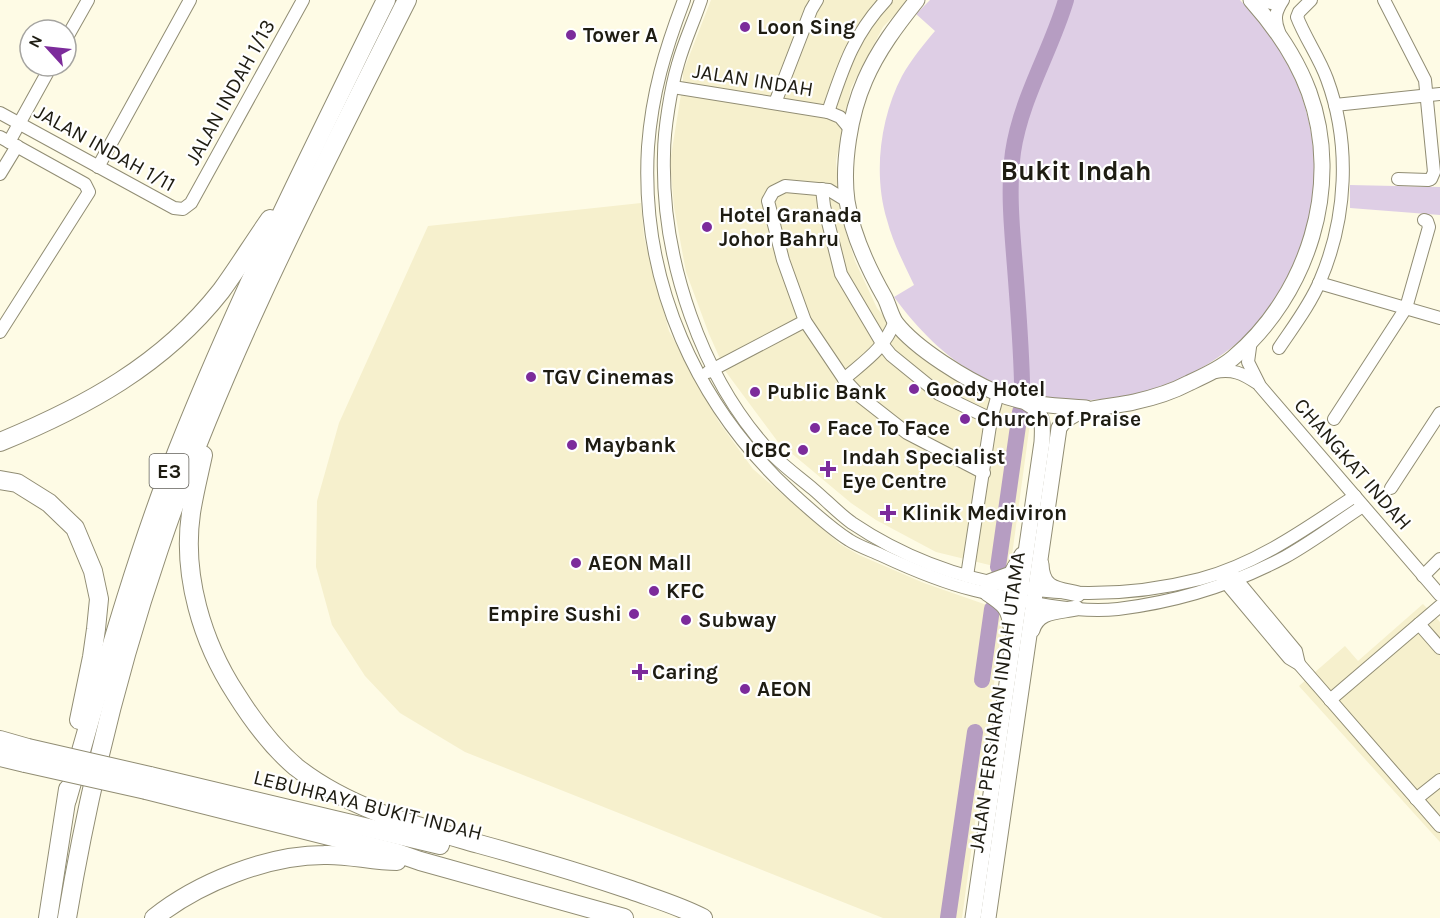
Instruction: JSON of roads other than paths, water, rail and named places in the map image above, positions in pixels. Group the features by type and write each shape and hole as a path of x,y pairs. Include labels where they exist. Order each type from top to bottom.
{"highway":[{"name":"E3","path":"48,918 67,800 138,559 173,461 217,353 308,156 386,0"},
{"name":"E3","path":"67,918 92,788 114,697 159,548 246,328 407,0"},
{"path":"0,442 38,427 93,399 129,377 172,343 220,292 279,205 308,156"},
{"path":"228,373 203,454 191,513 190,571 201,620 224,677 259,730 296,767 337,794 378,813 600,879 683,908 703,918"},
{"path":"0,480 17,483 49,503 75,528 93,571 99,599 67,800"},
{"path":"0,740 26,756"},
{"path":"0,757 26,756"},
{"name":"LEBUHRAYA BUKIT INDAH","path":"26,756 433,843 695,918"},
{"name":"LEBUHRAYA BUKIT INDAH","path":"148,783 420,861"},
{"path":"154,918 169,906 227,875 285,859 326,854 378,861 420,861 624,918"}],"main road":[{"name":"JALAN PERSIARAN INDAH UTAMA","path":"917,0 878,53 864,81 850,129 846,179 847,201 862,254 895,321 908,335 956,371 998,394 1024,401 1095,408 1133,403 1161,395 1187,385 1232,359 1275,313 1301,266 1312,240 1322,196 1320,134 1315,112 1299,70 1281,36 1251,0"},
{"name":"JALAN PERSIARAN INDAH UTAMA","path":"974,918 1034,545 1043,429 1040,413 1036,407 1024,401"},
{"name":"JALAN PERSIARAN INDAH UTAMA","path":"1034,545 1059,428 1064,420 1071,416 1095,408"},
{"path":"1019,648 1008,611 988,587 1011,574 1034,545"},
{"path":"1034,545 1046,583 1077,601"},
{"path":"1019,648 1040,616 1077,601"},
{"name":"JALAN PERSIARAN INDAH UTAMA","path":"988,918 1019,648"}],"street":[{"path":"78,18 88,0"},
{"path":"98,167 190,0"},
{"name":"JALAN INDAH 1/13","path":"191,203 303,0"},
{"path":"684,0 662,58 650,123 647,171 649,208 658,266 674,322 699,377 729,425 767,471 810,510 850,541 937,579 1115,609 1142,605 1231,581 1282,558 1359,501"},
{"path":"702,0 678,64 673,87 664,150 664,180 675,262 687,307 714,369 741,414 774,456 850,521 906,553 967,576 988,587"},
{"path":"775,103 817,0"},
{"path":"828,112 848,54 869,18 886,0"},
{"path":"1256,0 1272,3 1281,0"},
{"path":"1281,0 1275,20 1281,36"},
{"path":"1279,348 1319,283 1330,254 1340,211 1344,179 1335,105 1316,52 1298,20 1297,14 1311,0"},
{"path":"1384,0 1425,80 1433,176 1428,180 1398,179"},
{"path":"0,174 8,142 44,78"},
{"name":"JALAN INDAH","path":"673,87 828,112 840,117 850,129"},
{"path":"1335,105 1440,93"},
{"name":"JALAN INDAH","path":"828,112 846,109 857,102"},
{"name":"JALAN INDAH 1/11","path":"0,113 174,208 183,209 191,203"},
{"name":"JALAN INDAH 1/11","path":"0,332 89,192 85,184 8,142"},
{"path":"826,190 846,179"},
{"path":"847,201 826,190 785,186 773,192 768,201 783,260 805,321 844,379 861,397 907,434 984,473"},
{"path":"826,190 824,206 841,274 886,342 891,355 939,394 991,419"},
{"path":"1334,419 1406,308 1429,227 1427,221 1424,220"},
{"path":"1319,283 1440,318"},
{"path":"699,377 805,321"},
{"path":"886,342 895,321"},
{"path":"844,379 886,342 908,335"},
{"name":"CHANGKAT INDAH","path":"1251,340 1248,362 1260,386 1440,595"},
{"name":"CHANGKAT INDAH","path":"1210,372 1238,371 1260,386"},
{"path":"967,576 991,419 998,394"},
{"path":"1391,488 1440,413"},
{"path":"1077,601 1202,578 1286,542 1359,501"},
{"path":"1423,576 1440,559"},
{"path":"1223,570 1296,651 1299,664 1440,826"},
{"path":"1330,700 1440,606"},
{"path":"1419,624 1440,648"},
{"path":"1416,799 1440,780"}],"waterway":[{"path":"1022,382 1011,210 1013,152 1029,94 1066,0"},
{"path":"998,567 1020,412"},
{"path":"982,680 992,609"},
{"path":"948,918 975,732"}],"place":[{"name":"Loon Sing","path":"745,27"},
{"name":"Tower A","path":"571,35"},
{"name":"Hotel Granada Johor Bahru","path":"707,227"},
{"name":"TGV Cinemas","path":"531,377"},
{"name":"Goody Hotel","path":"914,389"},
{"name":"Public Bank","path":"755,392"},
{"name":"Church of Praise","path":"965,419"},
{"name":"Face To Face","path":"815,428"},
{"name":"Maybank","path":"572,445"},
{"name":"ICBC","path":"803,450"},
{"name":"Indah Specialist Eye Centre","path":"828,469"},
{"name":"Klinik Mediviron","path":"888,513"},
{"name":"AEON Mall","path":"576,563"},
{"name":"KFC","path":"654,591"},
{"name":"Empire Sushi","path":"634,614"},
{"name":"Subway","path":"686,620"},
{"name":"Caring","path":"640,672"},
{"name":"AEON","path":"745,689"}],"district":[{"name":"Bukit Indah","path":"1076,171"}]}
